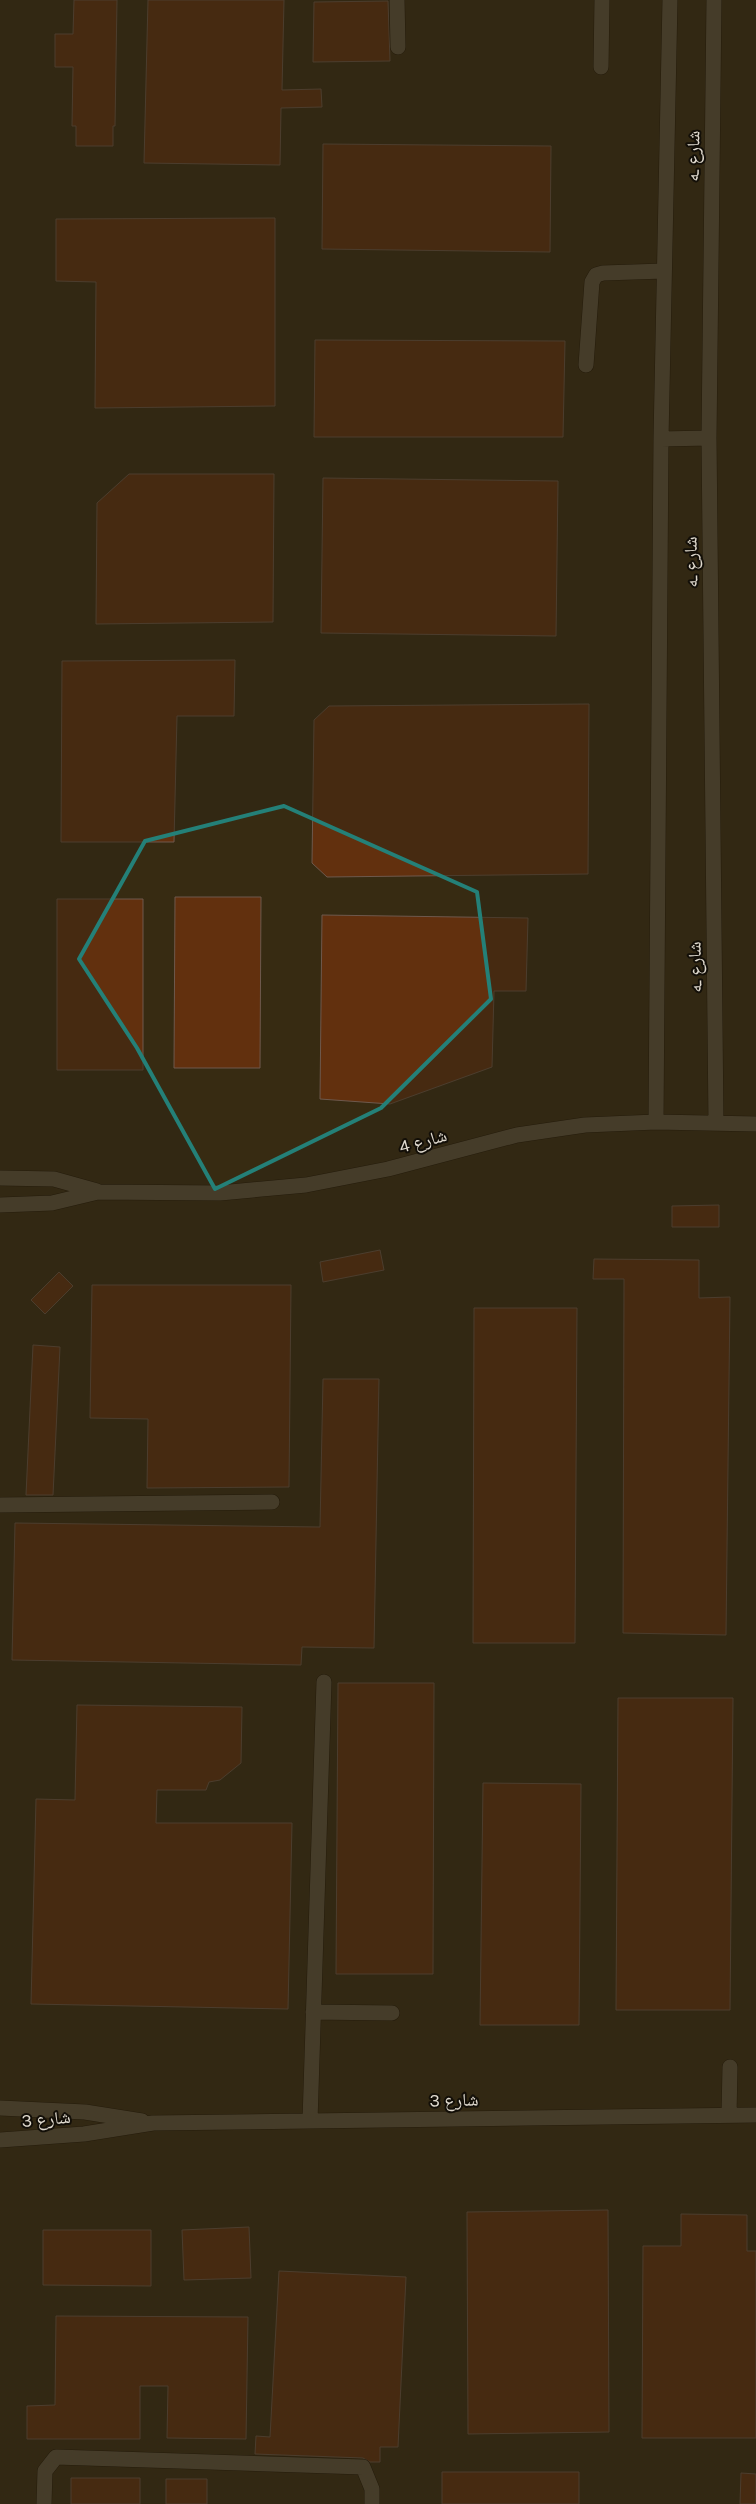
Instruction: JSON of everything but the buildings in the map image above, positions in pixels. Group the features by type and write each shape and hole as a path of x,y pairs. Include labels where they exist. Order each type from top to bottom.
{"street":[{"path":"397,0 398,47"},
{"path":"601,67 602,0"},
{"name":"شارع ـه","path":"656,1122 661,439 670,0"},
{"name":"شارع ـه","path":"714,0 709,438 716,1123"},
{"path":"586,365 592,282 596,275 603,273 664,271"},
{"path":"661,439 709,438"},
{"name":"شارع 4","path":"4,1208 52,1202 98,1192 220,1193 306,1185 388,1169 516,1135 585,1125 656,1122 756,1124"},
{"path":"0,1167 17,1179"},
{"name":"شارع 4","path":"0,1178 54,1179 98,1192"},
{"path":"0,1505 272,1502"},
{"path":"310,2121 324,1682"},
{"path":"313,2012 392,2013"},
{"path":"730,2067 730,2115"},
{"name":"شارع 3","path":"0,2108 85,2112 154,2123"},
{"name":"شارع 3","path":"0,2140 84,2134 154,2123 756,2115"},
{"path":"44,2504 45,2471 56,2457 363,2467 372,2489 372,2504"}],"highlighted area":[{"path":"284,806 477,892 491,999 381,1108 215,1189 137,1048 79,959 145,841"}],"shaded area":[{"path":"0,0 756,0 756,2504 0,2504"}]}
